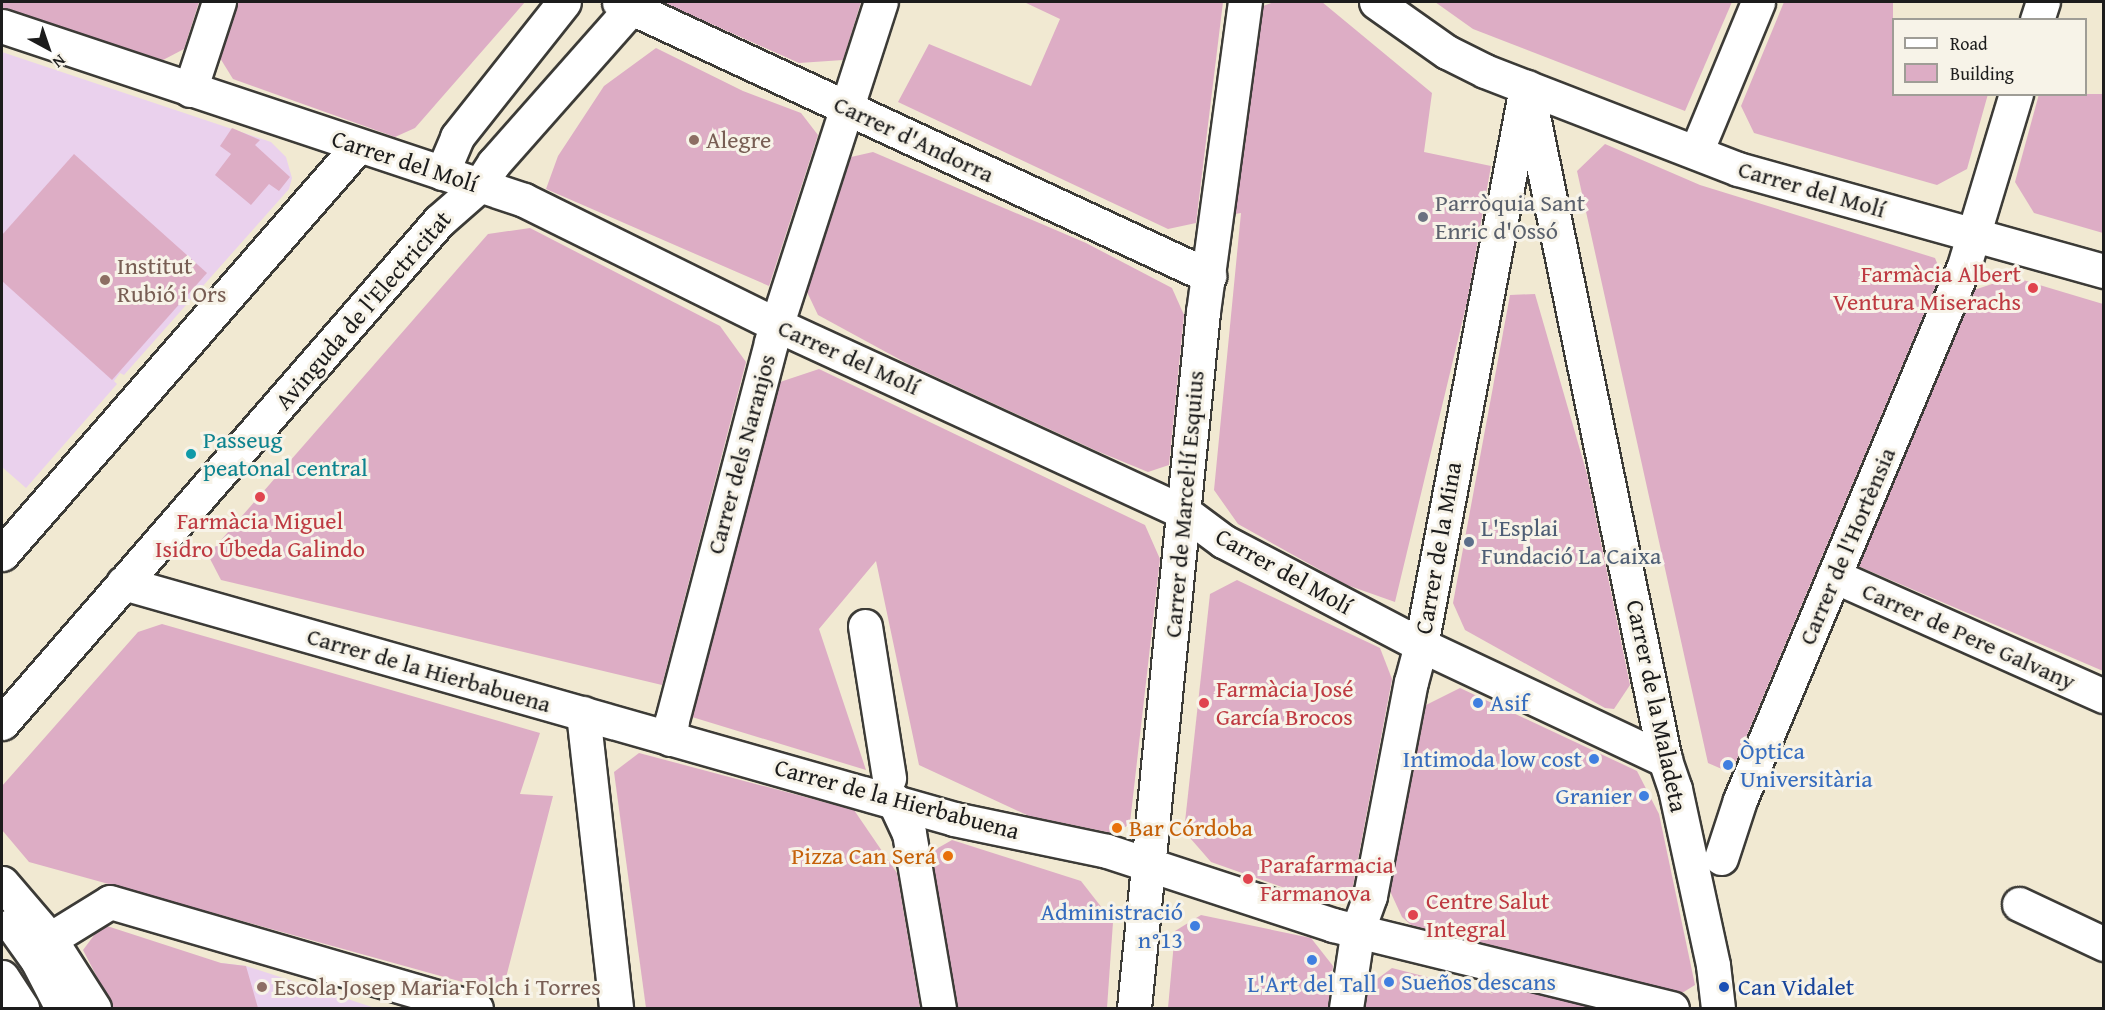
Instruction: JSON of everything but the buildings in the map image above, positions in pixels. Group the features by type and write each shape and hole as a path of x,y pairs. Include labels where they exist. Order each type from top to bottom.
{"street":[{"path":"190,90 219,2"},
{"name":"Avinguda de l'Electricitat","path":"442,173 457,137 564,2"},
{"name":"Carrer dels Naranjos","path":"670,739 672,720 771,342 779,326 881,2"},
{"name":"Carrer de Marcel·lí Esquius","path":"1134,1008 1209,276 1245,2"},
{"name":"Carrer del Molí","path":"1376,2 1447,52 1527,87 1738,169 2103,271"},
{"path":"1696,152 1758,2"},
{"path":"2038,18 2043,2"},
{"name":"Avinguda de l'Electricitat","path":"2,723 446,213 479,186 494,163 626,4"},
{"name":"Carrer d'Andorra","path":"626,4 1209,276"},
{"name":"Carrer del Molí","path":"2,26 524,200 779,326 1184,512 1223,541 1421,645 1665,760"},
{"name":"Carrer de la Mina","path":"1346,1008 1358,929 1370,896 1421,645 1527,87"},
{"name":"Carrer de la Maladeta","path":"1527,87 1665,760 1675,789 1703,914 1718,1008"},
{"name":"Carrer de l'Hortènsia","path":"1721,858 1740,800 1975,234 2015,96"},
{"path":"2,554 358,146"},
{"name":"Carrer de Pere Galvany","path":"1834,576 2103,696"},
{"name":"Carrer de la Hierbabuena","path":"123,583 670,739 891,789 954,819 1107,851 1148,867 1333,925 1358,929 1672,1008"},
{"path":"865,626 891,789 909,833 939,1008"},
{"path":"583,713 616,1008"},
{"path":"2,883 50,939 94,1008"},
{"path":"50,939 110,902 476,1008"},
{"path":"2019,904 2103,944"},
{"path":"2,913 37,960 62,1008"},
{"path":"2,977 22,1008"}],"shaded area":[{"name":"Institut Rubió i Ors","path":"2,52 271,142 286,157 292,178 289,189 124,375 120,373 114,381 117,384 26,488 2,467"},
{"name":"Escola Josep Maria Folch i Torres","path":"221,963 246,966 375,1008 207,1008"}],"place":[{"name":"Alegre","path":"694,140"},
{"name":"Parròquia Sant Enric d'Ossó","path":"1423,217"},
{"name":"Institut Rubió i Ors","path":"105,280"},
{"name":"Farmàcia Albert Ventura Miserachs","path":"2033,288"},
{"name":"Passeug peatonal central","path":"191,454"},
{"name":"Farmàcia Miguel Isidro Úbeda Galindo","path":"260,497"},
{"name":"L'Esplai Fundació La Caixa","path":"1469,542"},
{"name":"Farmàcia José García Brocos","path":"1204,703"},
{"name":"Asif","path":"1478,703"},
{"name":"Intimoda low cost","path":"1594,759"},
{"name":"Òptica Universitària","path":"1728,765"},
{"name":"Granier","path":"1644,796"},
{"name":"Bar Córdoba","path":"1117,828"},
{"name":"Pizza Can Será","path":"948,856"},
{"name":"Parafarmacia Farmanova","path":"1248,879"},
{"name":"Centre Salut Integral","path":"1413,915"},
{"name":"Administració n°13","path":"1195,926"},
{"name":"L'Art del Tall","path":"1312,960"},
{"name":"Sueños descans","path":"1389,982"},
{"name":"Escola Josep Maria Folch i Torres","path":"262,987"},
{"name":"Can Vidalet","path":"1724,987"}]}
